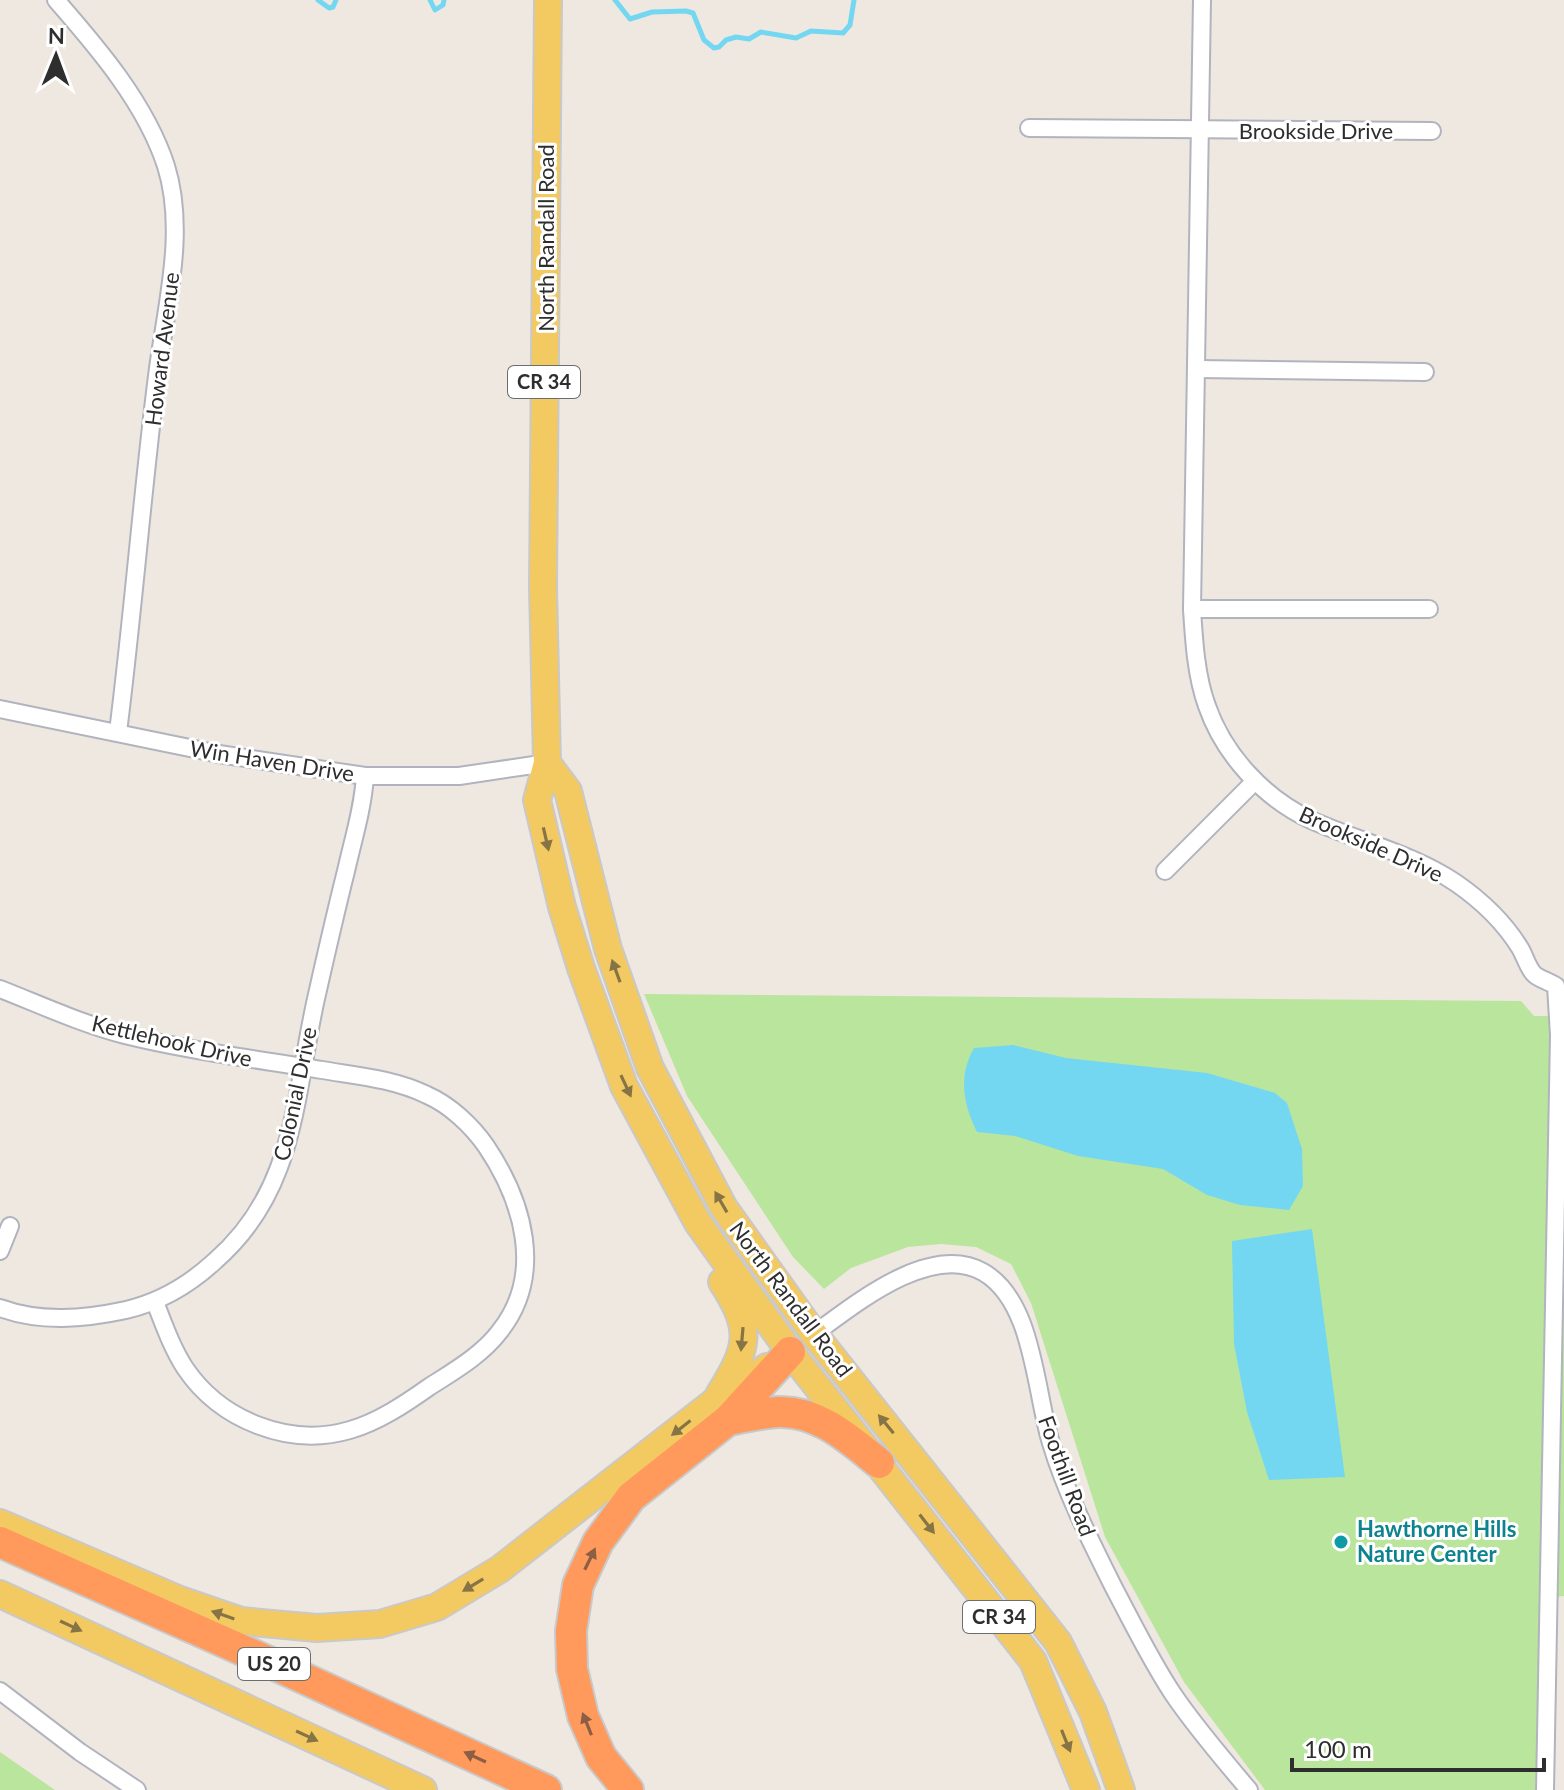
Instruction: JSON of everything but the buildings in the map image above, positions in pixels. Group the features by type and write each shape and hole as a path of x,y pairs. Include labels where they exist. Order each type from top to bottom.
{"highway":[{"path":"628,1790 601,1757 583,1716 577,1693 572,1669 571,1631 578,1585 598,1542 631,1497 721,1411 802,1343"},
{"path":"721,1411 782,1412 807,1416 835,1429 879,1463"},
{"name":"US 20","path":"0,1542 546,1790"}],"main road":[{"name":"North Randall Road","path":"548,0 543,587 547,763 537,800 562,907 581,968 624,1086 698,1223 1058,1642 1093,1712 1121,1790"},
{"name":"North Randall Road","path":"547,763 568,791 608,949 650,1068 724,1208 802,1343 879,1463 1033,1661 1086,1790"},
{"path":"0,1523 180,1600 241,1621 317,1628 380,1624 437,1607 500,1569 721,1411 743,1344 743,1321 738,1306 680,1216 669,1168"},
{"name":"US 20","path":"0,1594 423,1790"}],"street":[{"name":"Howard Avenue","path":"56,0 116,74 137,107 166,167 173,211 173,264 157,378 118,732"},
{"name":"Brookside Drive","path":"1202,0 1192,609 1198,667 1207,705 1226,745 1255,781 1276,799 1311,819 1416,860 1454,882 1482,902 1503,925 1534,974 1560,982 1545,1790"},
{"name":"Brookside Drive","path":"1029,128 1432,131"},
{"path":"1197,369 1425,372"},
{"path":"1192,609 1429,609"},
{"name":"Win Haven Drive","path":"0,709 219,754 365,776 459,776 547,763"},
{"name":"Colonial Drive","path":"0,1308 37,1317 69,1318 104,1314 155,1302 202,1274 230,1248 261,1208 285,1155 308,1031 362,802 365,776"},
{"path":"1165,871 1255,781"},
{"name":"Kettlehook Drive","path":"0,989 125,1035 382,1080 430,1096 476,1133 509,1189 524,1233 527,1260 520,1298 512,1314 486,1346 391,1412 350,1431 311,1436 266,1428 237,1417 219,1404 186,1370 155,1302"},
{"path":"0,1251 10,1226"},
{"name":"Foothill Road","path":"802,1343 890,1281 919,1270 963,1266 981,1271 1000,1286 1010,1299 1024,1332 1051,1443 1094,1549 1172,1692 1249,1790"},
{"path":"0,1691 80,1752 137,1790"}],"green space":[{"name":"Hawthorne Hills Nature Center","path":"644,994 1521,1001 1534,1016 1564,1016 1564,1596 1544,1598 1535,1790 1265,1790 1184,1682 1105,1537 1031,1303 1011,1264 976,1247 941,1244 908,1247 851,1268 824,1289 793,1257 687,1096"},
{"path":"0,1752 55,1790 0,1790"}],"water":[{"path":"1013,1045 1066,1058 1207,1073 1275,1093 1287,1103 1302,1149 1303,1186 1289,1210 1240,1205 1207,1195 1163,1169 1078,1156 1015,1136 977,1132 964,1090 969,1058 974,1048"},
{"path":"1312,1229 1345,1477 1269,1480 1247,1412 1234,1344 1232,1241"}],"waterway":[{"path":"318,0 329,8 336,0"},
{"path":"430,0 435,10 443,5 444,0"},
{"path":"615,0 630,19 652,12 693,13 704,40 714,48 726,40 736,37 749,39 761,32 796,38 811,31 843,33 850,25 854,0"}],"place":[{"name":"Hawthorne Hills Nature Center","path":"1341,1542"}]}
